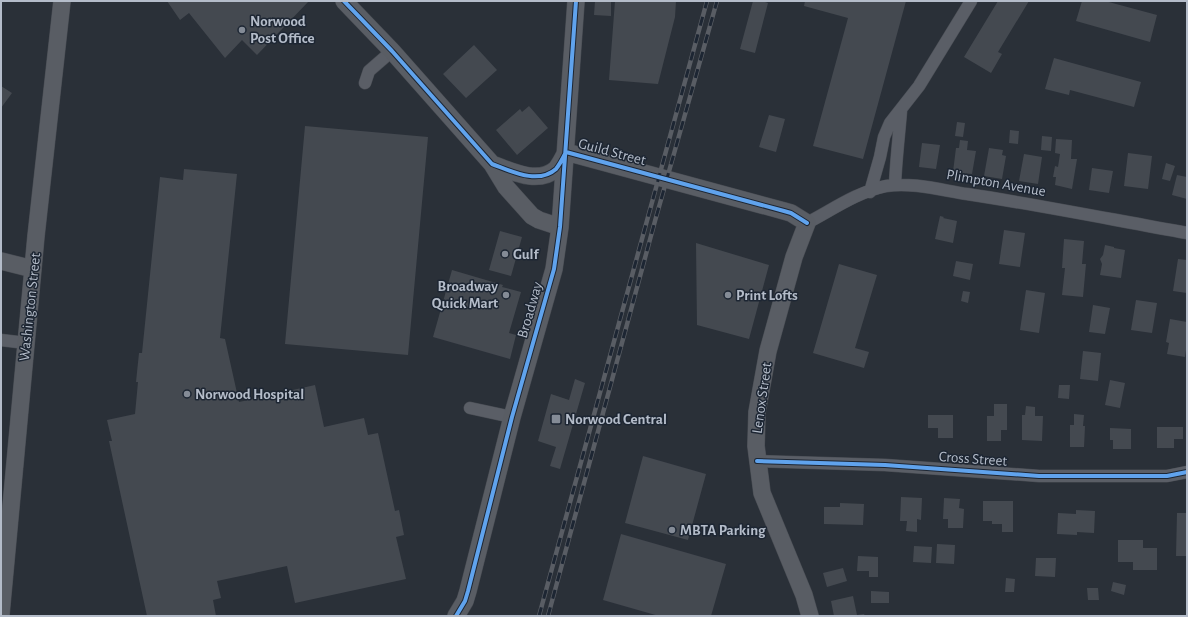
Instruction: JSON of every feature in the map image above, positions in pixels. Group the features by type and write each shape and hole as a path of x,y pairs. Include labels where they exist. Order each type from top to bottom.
{"street":[{"name":"Washington Street","path":"1,614 26,343 62,1"},
{"name":"Guild Street","path":"344,1 392,51 492,164 528,176 546,175 556,169 566,152 791,213 807,224"},
{"name":"Broadway","path":"456,616 465,601 468,591 506,447 512,417 554,269 560,227 576,1"},
{"path":"870,192 884,137 890,123 901,111 929,70 971,1"},
{"path":"365,83 369,71 392,51"},
{"path":"895,185 901,111"},
{"path":"492,164 506,187 532,216 560,227"},
{"name":"Plimpton Avenue","path":"807,224 847,201 884,187 895,185 915,186 984,196 1187,233"},
{"name":"Lenox Street","path":"807,224 794,256 768,351 757,412 756,446 762,493 804,595 810,616"},
{"path":"1,261 34,269"},
{"path":"1,340 26,343"},
{"path":"470,408 512,417"},
{"name":"Cross Street","path":"757,461 885,465 1038,476 1167,476 1187,472"}],"building":[{"name":"Norwood Post Office","path":"167,1 309,1 257,55 242,40 225,58 189,13 180,20"},
{"path":"595,1 611,1 611,16 594,15"},
{"path":"615,1 676,1 675,17 658,84 609,80"},
{"path":"753,1 768,3 755,53 740,49"},
{"path":"805,1 906,1 863,159 813,146 848,18 804,6"},
{"path":"998,1 1029,1 998,52 1002,54 991,73 964,57"},
{"path":"1082,1 1105,1 1157,15 1150,42 1076,21"},
{"path":"474,45 497,70 466,98 443,74"},
{"path":"1054,58 1141,82 1134,107 1070,90 1069,95 1045,89"},
{"path":"1,86 12,93 1,108"},
{"path":"529,106 548,128 517,155 496,130 520,109 522,112"},
{"path":"769,115 785,119 776,152 759,147"},
{"path":"957,122 965,123 963,137 955,136"},
{"name":"Norwood Hospital","path":"305,126 428,137 408,355 285,344"},
{"path":"1010,130 1019,131 1018,144 1009,143"},
{"path":"1042,136 1052,137 1051,151 1041,150"},
{"path":"1056,139 1072,140 1071,159 1077,159 1072,189 1055,185 1056,177 1053,177 1055,166 1058,167 1060,154 1055,153"},
{"path":"960,140 968,141 967,150 976,151 972,174 953,172 956,148 959,148"},
{"path":"922,143 940,145 936,169 919,167"},
{"path":"989,148 1003,150 1002,155 1006,156 1002,179 984,176"},
{"path":"1128,153 1152,156 1148,189 1124,186"},
{"path":"1024,154 1042,157 1038,184 1019,181"},
{"path":"1166,163 1175,166 1170,181 1162,179"},
{"path":"1092,168 1113,171 1109,193 1089,190"},
{"name":"Norwood Hospital","path":"184,169 237,174 220,338 225,339 239,402 315,385 324,427 364,418 368,435 378,433 395,511 399,510 404,535 396,537 406,579 295,603 287,566 217,581 221,598 213,600 216,616 147,616 109,441 112,441 107,420 135,414 139,353 142,353 160,177 183,180"},
{"path":"1177,175 1187,177 1187,199 1172,195"},
{"path":"940,216 957,221 953,243 935,239"},
{"path":"1004,230 1025,233 1020,267 999,264"},
{"name":"Gulf","path":"500,231 522,237 511,276 489,270"},
{"path":"1064,239 1084,241 1082,264 1086,264 1083,297 1062,295 1065,268 1062,268"},
{"name":"Print Lofts","path":"696,243 769,265 749,339 697,325"},
{"path":"1105,245 1125,250 1121,278 1100,275 1102,264 1100,259 1103,255"},
{"path":"1178,259 1187,260 1187,293 1173,291"},
{"path":"956,261 973,264 970,280 953,276"},
{"path":"839,264 877,275 855,348 869,352 864,368 813,353"},
{"path":"452,270 503,285 502,287 521,292 509,333 516,335 510,359 433,337"},
{"path":"1026,290 1045,293 1039,333 1020,330"},
{"path":"963,291 970,292 968,303 961,301"},
{"path":"1136,300 1157,303 1152,333 1131,330"},
{"path":"1093,305 1110,308 1105,334 1089,332"},
{"path":"1170,319 1187,322 1185,357 1167,354 1169,343 1166,342"},
{"path":"1083,351 1101,353 1098,381 1080,379"},
{"path":"575,379 585,383 560,469 550,466 556,447 538,441 551,394 569,400"},
{"path":"1110,380 1125,383 1120,408 1105,405"},
{"path":"1059,385 1070,385 1069,399 1058,398"},
{"path":"994,404 1007,404 1007,430 1001,430 1001,441 987,441 987,416 994,416"},
{"path":"1026,406 1035,407 1035,416 1043,416 1042,441 1022,440 1022,415 1025,415"},
{"path":"1074,414 1084,415 1084,447 1070,447 1070,425 1074,425"},
{"path":"928,415 953,415 953,438 938,438 938,428 928,428"},
{"path":"1157,427 1183,427 1183,439 1174,439 1174,448 1157,448"},
{"path":"1110,428 1131,429 1131,449 1113,449 1113,440 1110,440"},
{"path":"643,456 706,474 688,540 625,523"},
{"path":"901,497 922,498 921,520 917,519 917,532 906,531 907,521 900,521"},
{"path":"944,498 960,499 959,508 964,509 963,528 948,528 948,519 943,519"},
{"path":"983,501 1013,501 1013,532 1002,532 1002,524 992,524 992,521 983,521"},
{"path":"840,503 864,504 863,525 824,524 824,507 840,507"},
{"path":"1076,510 1095,511 1094,533 1077,532 1077,535 1057,534 1058,513 1076,514"},
{"path":"1177,513 1187,513 1187,556 1176,556"},
{"path":"621,534 726,564 711,616 659,616 603,600"},
{"path":"1118,540 1143,540 1143,548 1157,548 1157,570 1133,570 1133,562 1118,562"},
{"path":"937,544 955,545 954,564 936,563"},
{"path":"914,546 932,547 931,563 913,562"},
{"path":"858,556 878,557 878,577 869,577 869,571 857,571"},
{"path":"1036,558 1056,558 1055,577 1035,576"},
{"path":"843,568 847,581 827,587 823,573"},
{"path":"1006,578 1015,579 1014,592 1005,592"},
{"path":"1113,582 1126,585 1124,595 1111,591"},
{"path":"1087,588 1098,588 1099,600 1088,600"},
{"path":"871,591 889,592 889,603 871,603"},
{"path":"853,596 857,615 864,614 865,616 834,616 831,601"}],"railway":[{"path":"539,616 707,1"},
{"path":"548,616 655,221 717,1"}],"cycle path":[{"path":"344,1 392,51 492,164 524,175 541,176 549,174 556,169 566,152 791,213 807,223"},
{"path":"456,616 465,601 468,591 512,417 554,269 560,227 576,1"},
{"path":"757,461 885,465 1039,476 1167,476 1187,472"}],"place":[{"name":"Norwood Post Office","path":"242,30"},
{"name":"Gulf","path":"505,254"},
{"name":"Broadway Quick Mart","path":"506,295"},
{"name":"Print Lofts","path":"728,295"},
{"name":"Norwood Hospital","path":"187,394"},
{"name":"Norwood Central","path":"556,419"},
{"name":"MBTA Parking","path":"672,530"}]}
